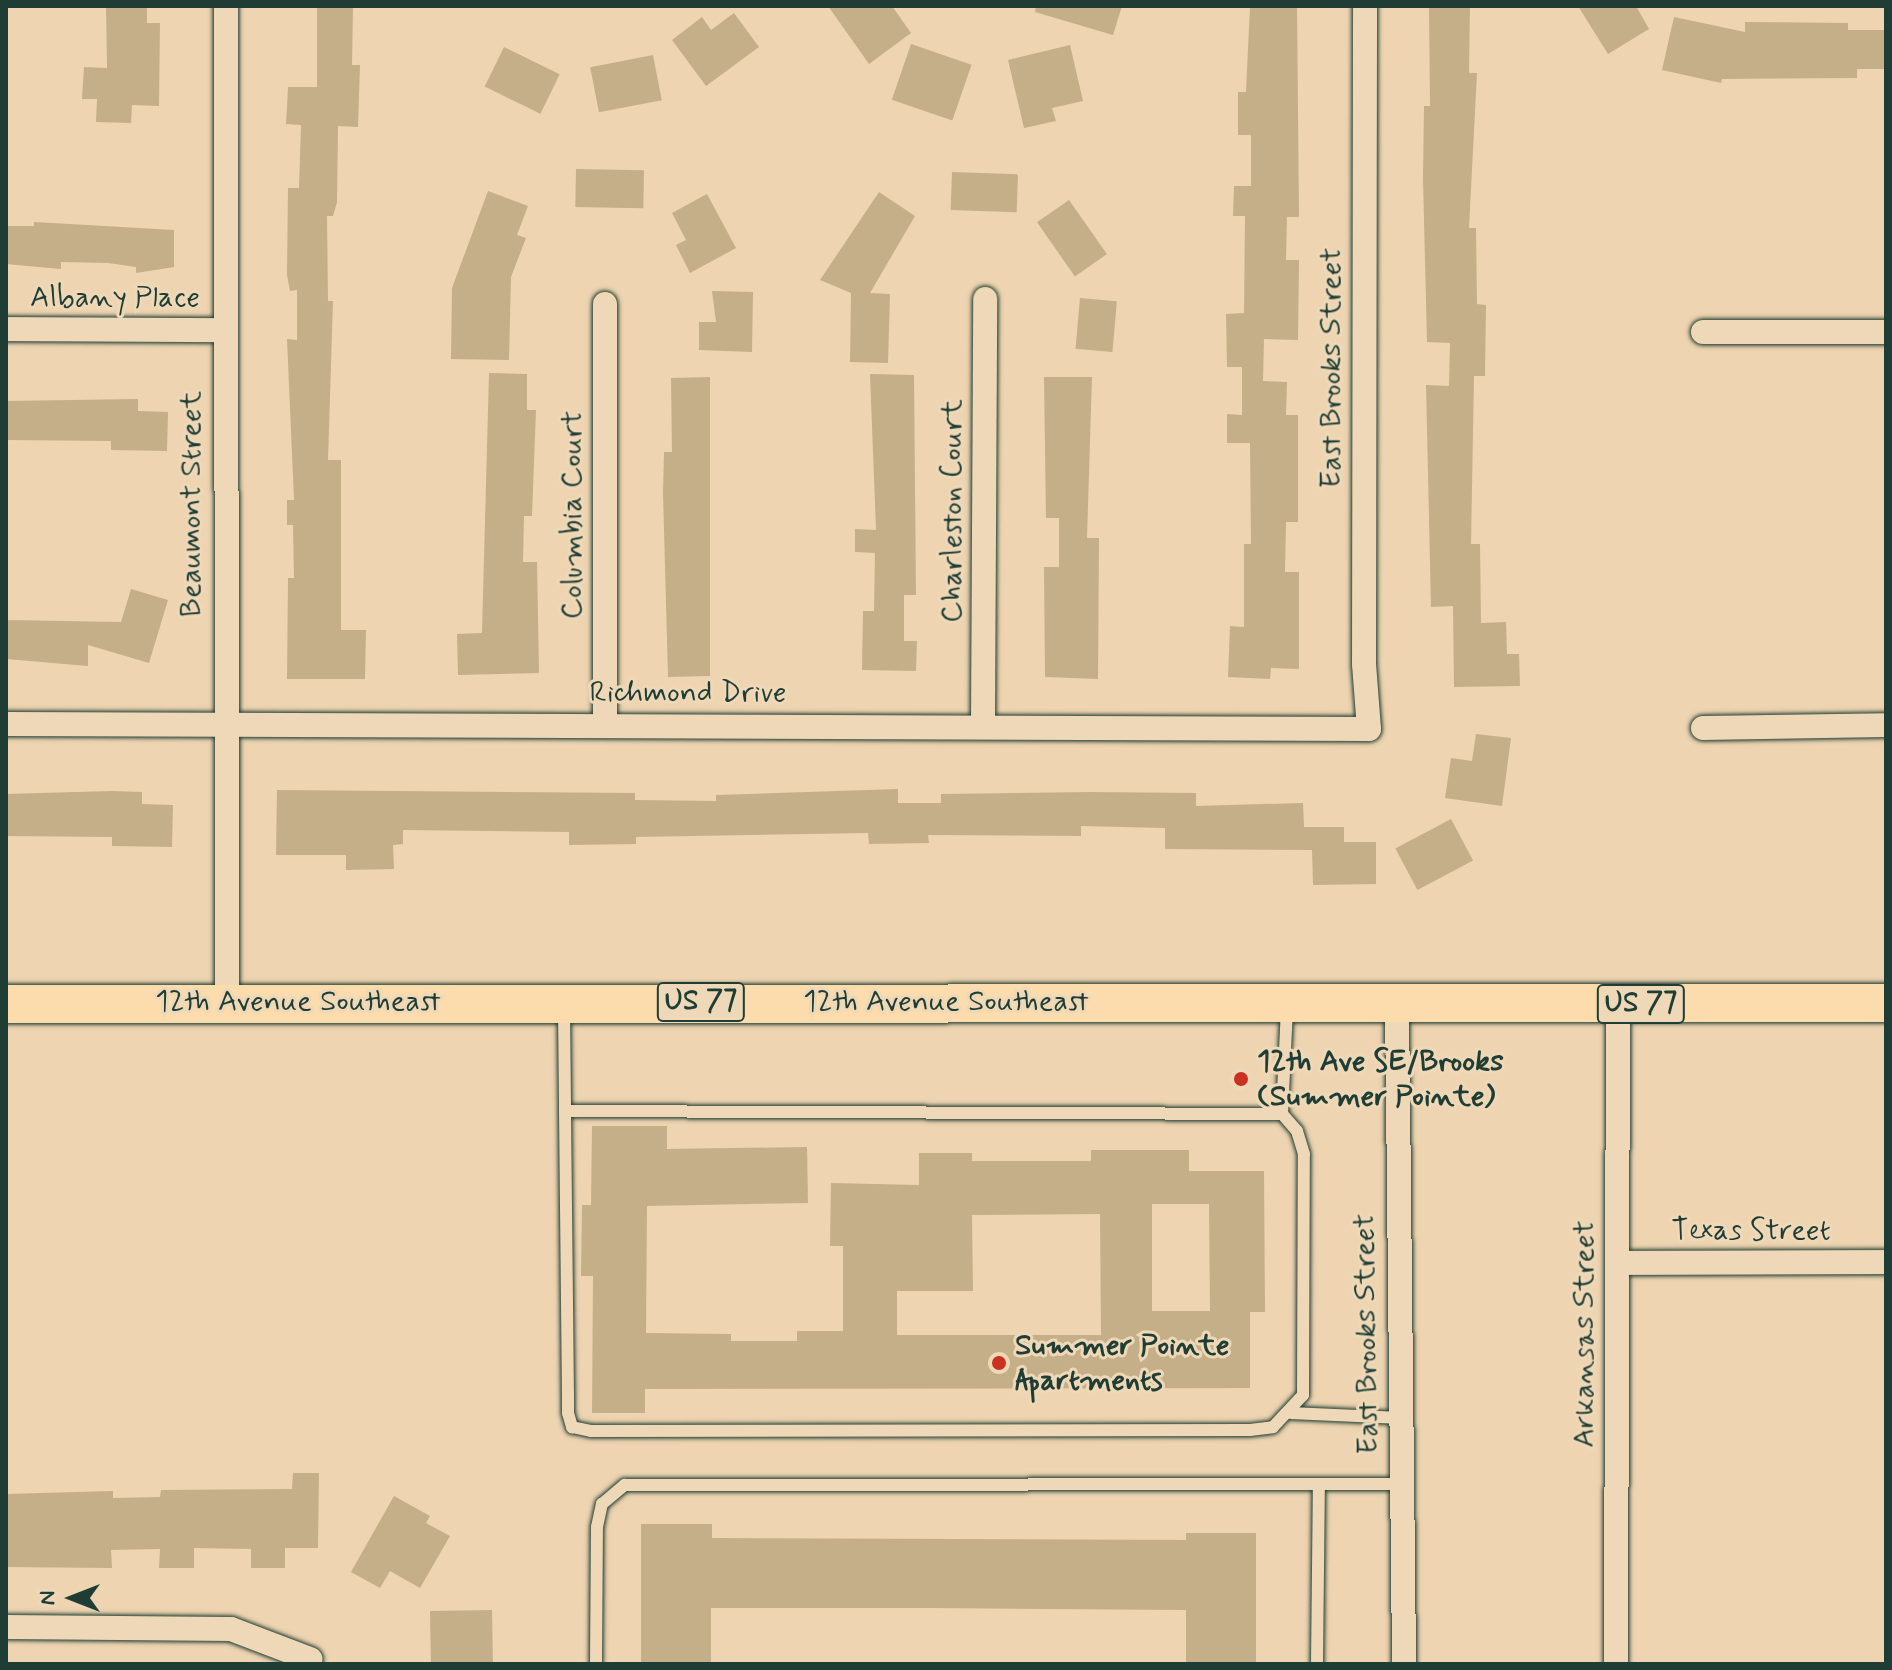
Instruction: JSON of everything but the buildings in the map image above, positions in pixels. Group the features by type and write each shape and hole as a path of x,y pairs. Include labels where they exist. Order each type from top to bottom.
{"main road":[{"name":"12th Avenue Southeast","path":"6,1004 1886,1003"}],"street":[{"name":"Beaumont Street","path":"226,6 224,724 227,1002"},
{"name":"East Brooks Street","path":"1365,6 1364,649 1369,729"},
{"name":"Charleston Court","path":"983,724 985,299"},
{"name":"Columbia Court","path":"605,304 605,726"},
{"name":"Albany Place","path":"6,329 224,330"},
{"path":"1703,332 1886,332"},
{"name":"Richmond Drive","path":"6,724 983,724 1369,729"},
{"path":"1703,728 1886,725"},
{"name":"East Brooks Street","path":"1397,1002 1404,1664"},
{"name":"Arkansas Street","path":"1616,1664 1618,1004"},
{"name":"Texas Street","path":"1617,1263 1886,1262"},
{"path":"6,1627 231,1629 310,1659"}],"lane":[{"path":"564,1002 568,1413 572,1427 591,1431 1250,1430 1273,1427 1291,1413 1303,1395 1304,1154 1297,1131 1282,1114 1287,1002"},
{"path":"565,1111 1282,1114"},
{"path":"1291,1413 1401,1418"},
{"path":"1317,1664 1319,1484"},
{"path":"596,1664 597,1527 602,1504 625,1485 1402,1484"}],"place":[{"name":"12th Ave SE/Brooks (Summer Pointe)","path":"1241,1079"},
{"name":"Summer Pointe Apartments","path":"999,1363"}]}
